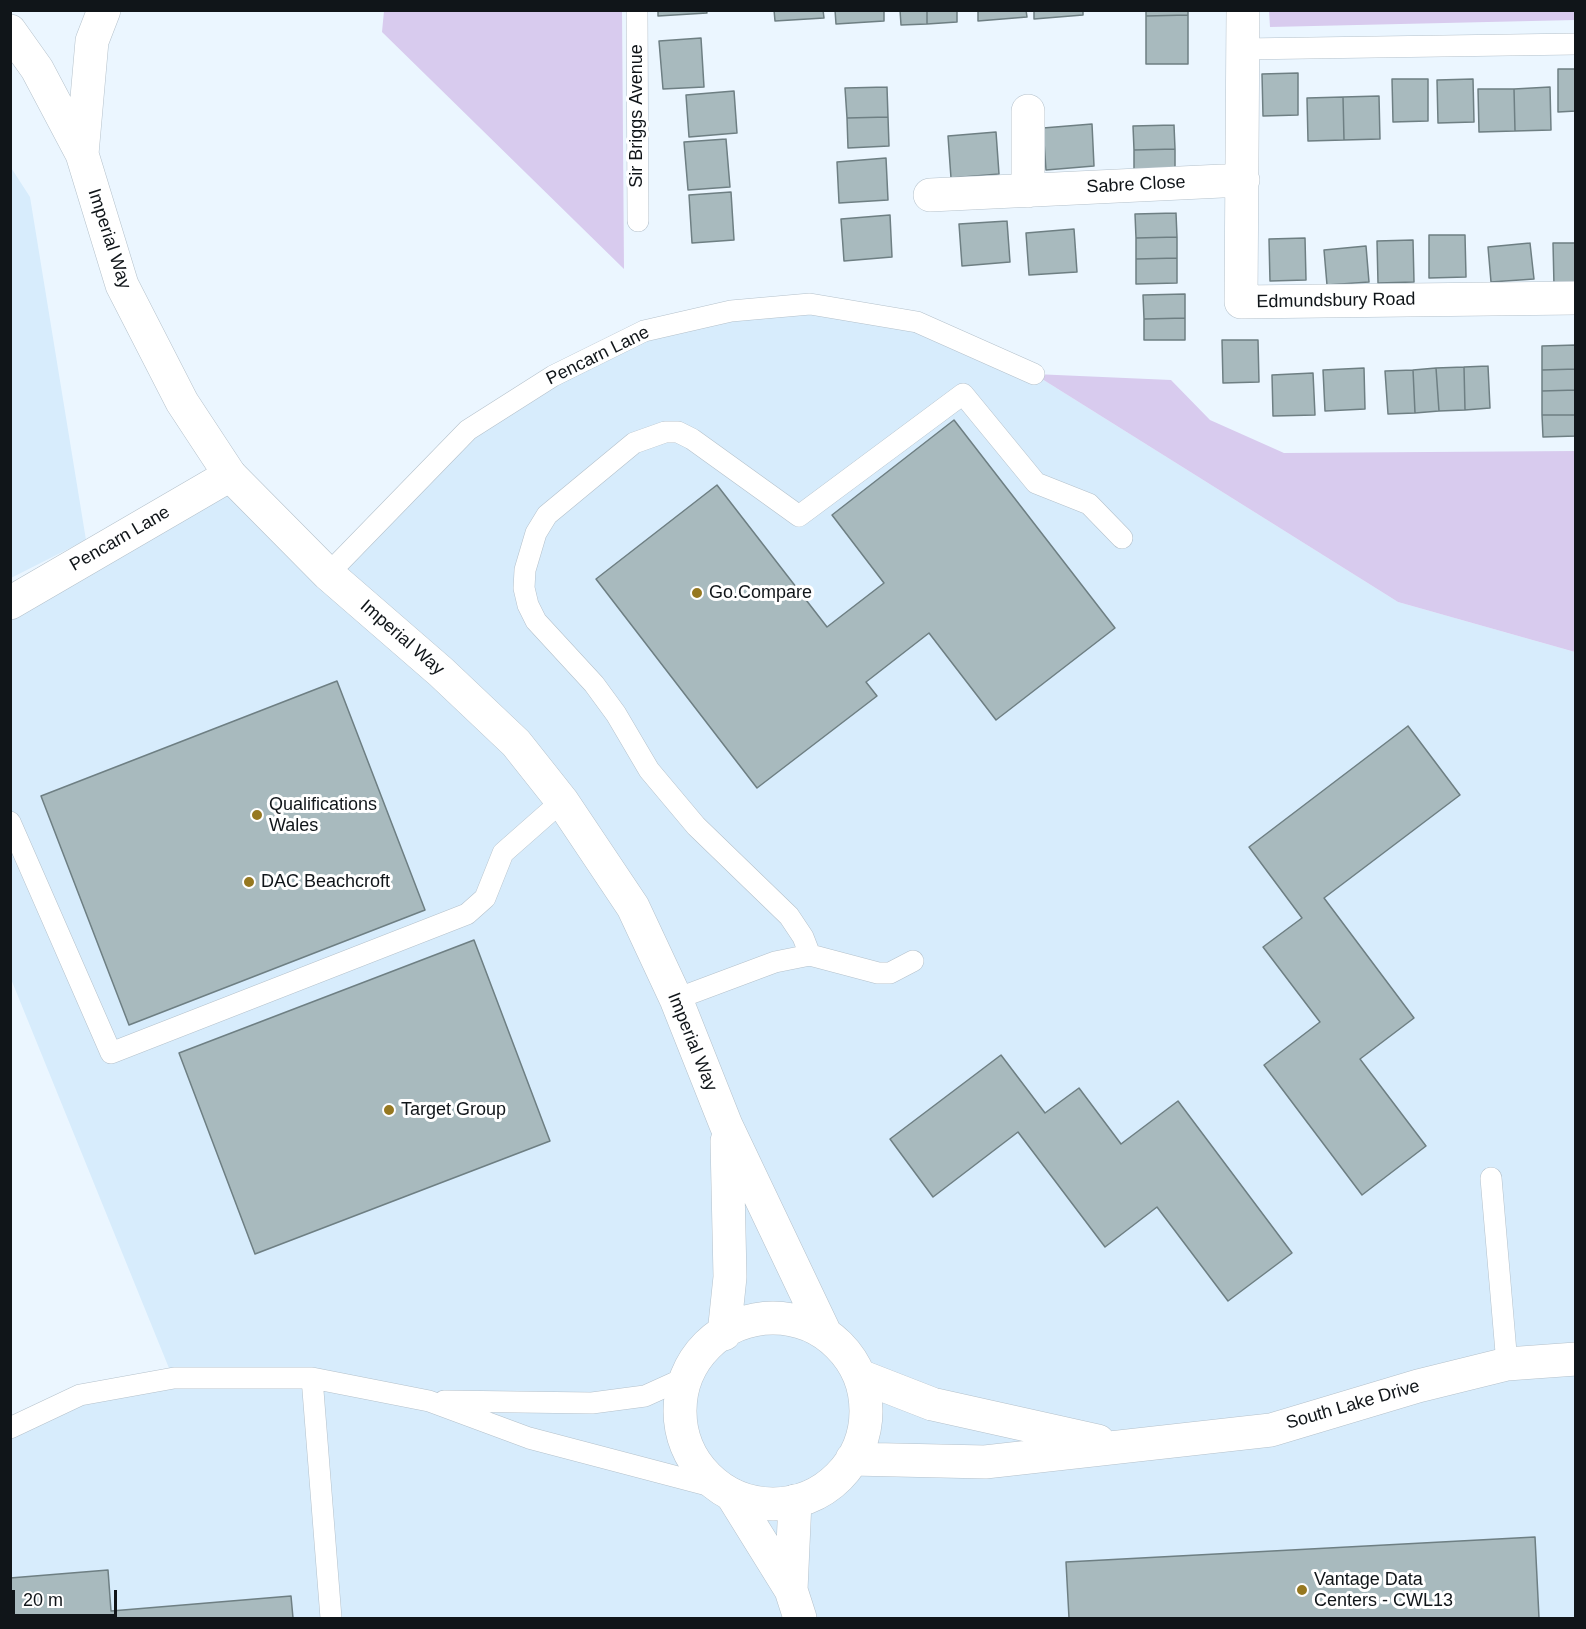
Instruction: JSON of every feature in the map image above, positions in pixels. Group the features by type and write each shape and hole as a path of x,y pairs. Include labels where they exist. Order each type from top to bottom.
{"street":[{"name":"Imperial Way","path":"82,154 92,41 104,10"},
{"name":"Edmundsbury Road","path":"1242,10 1241,302 1575,298"},
{"name":"Imperial Way","path":"10,31 37,69 82,154 122,285 182,402 230,475 328,574 441,672 516,743 562,801 633,907 676,999 726,1125 825,1333"},
{"path":"1028,111 1028,191"},
{"name":"Sabre Close","path":"930,195 1243,180"},
{"name":"Pencarn Lane","path":"10,603 230,475"},
{"name":"Imperial Way","path":"724,1334 730,1277 726,1125"},
{"name":"Imperial Way","path":"774,1318 806,1323 825,1333 849,1356 860,1376 866,1408 865,1428 847,1467 824,1490 808,1498 776,1505 748,1502 725,1492 692,1459 683,1438 679,1407 692,1364 713,1339 724,1334 756,1319 774,1318"},
{"name":"South Lake Drive","path":"852,1459 985,1462 1270,1430 1418,1386 1507,1364 1575,1359"},
{"name":"South Lake Drive","path":"860,1376 932,1404 1130,1447"},
{"path":"725,1492 796,1604"},
{"path":"795,1501 796,1604"}],"lane":[{"name":"Sir Briggs Avenue","path":"637,10 638,221"},
{"path":"1243,49 1575,44"},
{"name":"Pencarn Lane","path":"328,574 468,429 553,376 644,331 731,311 810,304 917,322 1034,374"},
{"path":"810,955 803,937 789,916 696,826 662,788 594,684 536,621 528,605 525,570 536,533 547,515 634,443 665,432 678,432 799,516 963,394 1036,483 1089,504 1122,537"},
{"path":"10,822 111,1053 467,914 485,898 503,853 562,801"},
{"path":"676,999 775,962 810,955 878,974 890,973 913,961"},
{"path":"1491,1178 1507,1364"},
{"path":"429,1401 592,1403 645,1396 687,1377"},
{"path":"10,1428 80,1395 174,1378 312,1378 429,1401 529,1438 725,1492"},
{"path":"312,1378 330,1618"}],"shaded area":[{"path":"1575,10 1575,20 1270,27 1269,11"},
{"path":"384,11 622,11 624,269 382,32"},
{"path":"10,166 30,197 86,540 11,578"},
{"path":"810,304 917,322 1034,374 1398,602 1575,652 1575,1618 11,1618 10,1428 80,1395 173,1378 11,979 11,603 230,475 328,574 468,430 644,331"},
{"path":"1034,374 1171,380 1210,420 1284,453 1575,451 1575,652 1398,602"}],"building":[{"path":"658,10 706,10 707,13 658,16"},
{"path":"774,10 823,10 824,18 775,21"},
{"path":"835,10 884,10 884,21 836,24"},
{"path":"900,10 927,10 927,24 901,25"},
{"path":"927,10 957,10 957,22 927,24"},
{"path":"978,10 1026,10 1027,17 978,21"},
{"path":"1034,10 1083,10 1083,15 1034,19"},
{"path":"1146,10 1188,10 1188,15 1146,16"},
{"path":"1188,15 1188,64 1146,64 1146,16"},
{"path":"701,38 704,87 663,89 659,41"},
{"path":"1558,69 1576,69 1576,111 1558,112"},
{"path":"1298,73 1298,115 1263,116 1262,74"},
{"path":"1392,79 1428,79 1428,121 1393,122"},
{"path":"1473,79 1474,122 1438,123 1437,80"},
{"path":"887,87 888,117 847,118 845,88"},
{"path":"1550,87 1551,130 1515,131 1514,89"},
{"path":"1478,89 1514,89 1515,131 1479,132"},
{"path":"734,91 737,133 689,137 686,95"},
{"path":"1379,96 1380,139 1344,140 1343,97"},
{"path":"1343,97 1344,140 1308,141 1307,98"},
{"path":"888,117 889,146 848,148 847,118"},
{"path":"1092,124 1094,166 1046,170 1043,128"},
{"path":"1174,125 1175,149 1134,150 1133,126"},
{"path":"996,132 999,174 951,178 948,136"},
{"path":"726,139 730,187 688,190 684,142"},
{"path":"1175,149 1175,170 1134,171 1134,150"},
{"path":"886,158 888,200 839,203 837,162"},
{"path":"731,192 734,240 692,243 689,195"},
{"path":"1176,213 1177,237 1136,238 1135,214"},
{"path":"890,215 892,257 844,261 841,219"},
{"path":"1007,221 1010,262 962,266 959,224"},
{"path":"1074,229 1077,272 1029,275 1026,233"},
{"path":"1429,235 1465,235 1466,277 1429,278"},
{"path":"1177,237 1177,258 1136,259 1136,238"},
{"path":"1305,238 1306,280 1270,281 1269,239"},
{"path":"1413,240 1414,282 1378,283 1377,241"},
{"path":"1530,243 1534,279 1491,282 1488,247"},
{"path":"1553,243 1576,243 1576,285 1554,286"},
{"path":"1366,246 1369,282 1327,285 1324,250"},
{"path":"1177,258 1177,283 1136,284 1136,259"},
{"path":"1185,294 1185,318 1144,319 1143,295"},
{"path":"1185,318 1185,340 1144,340 1144,319"},
{"path":"1222,340 1258,340 1259,382 1223,383"},
{"path":"1576,345 1576,369 1542,370 1542,346"},
{"path":"1488,366 1490,408 1465,410 1464,367"},
{"path":"1464,367 1465,410 1439,411 1436,368"},
{"path":"1364,368 1365,409 1325,411 1323,370"},
{"path":"1436,368 1439,411 1415,413 1413,370"},
{"path":"1576,369 1576,390 1542,391 1542,370"},
{"path":"1413,370 1415,413 1388,414 1385,371"},
{"path":"1313,373 1315,415 1273,416 1272,375"},
{"path":"1576,390 1576,415 1542,415 1542,391"},
{"path":"1542,415 1576,415 1576,436 1543,437"},
{"path":"954,420 1115,628 996,720 929,633 866,682 877,696 757,788 596,579 717,485 827,627 884,583 832,515"},
{"path":"337,681 425,910 129,1025 41,796"},
{"path":"1408,726 1460,795 1324,898 1414,1018 1360,1059 1426,1146 1362,1195 1264,1065 1320,1022 1263,947 1302,918 1249,847"},
{"path":"474,940 550,1141 255,1254 179,1053"},
{"path":"1001,1055 1045,1113 1079,1088 1121,1144 1178,1101 1292,1253 1228,1301 1157,1207 1105,1247 1018,1132 933,1197 890,1139"},
{"name":"Vantage Data Centers - CWL13","path":"1535,1537 1539,1618 1069,1618 1066,1562"},
{"path":"108,1570 111,1611 291,1596 293,1618 10,1618 10,1578"}],"place":[{"name":"Go.Compare","path":"697,593"},
{"name":"Qualifications Wales","path":"257,815"},
{"name":"DAC Beachcroft","path":"249,882"},
{"name":"Target Group","path":"389,1110"},
{"name":"Vantage Data Centers - CWL13","path":"1302,1590"}]}
